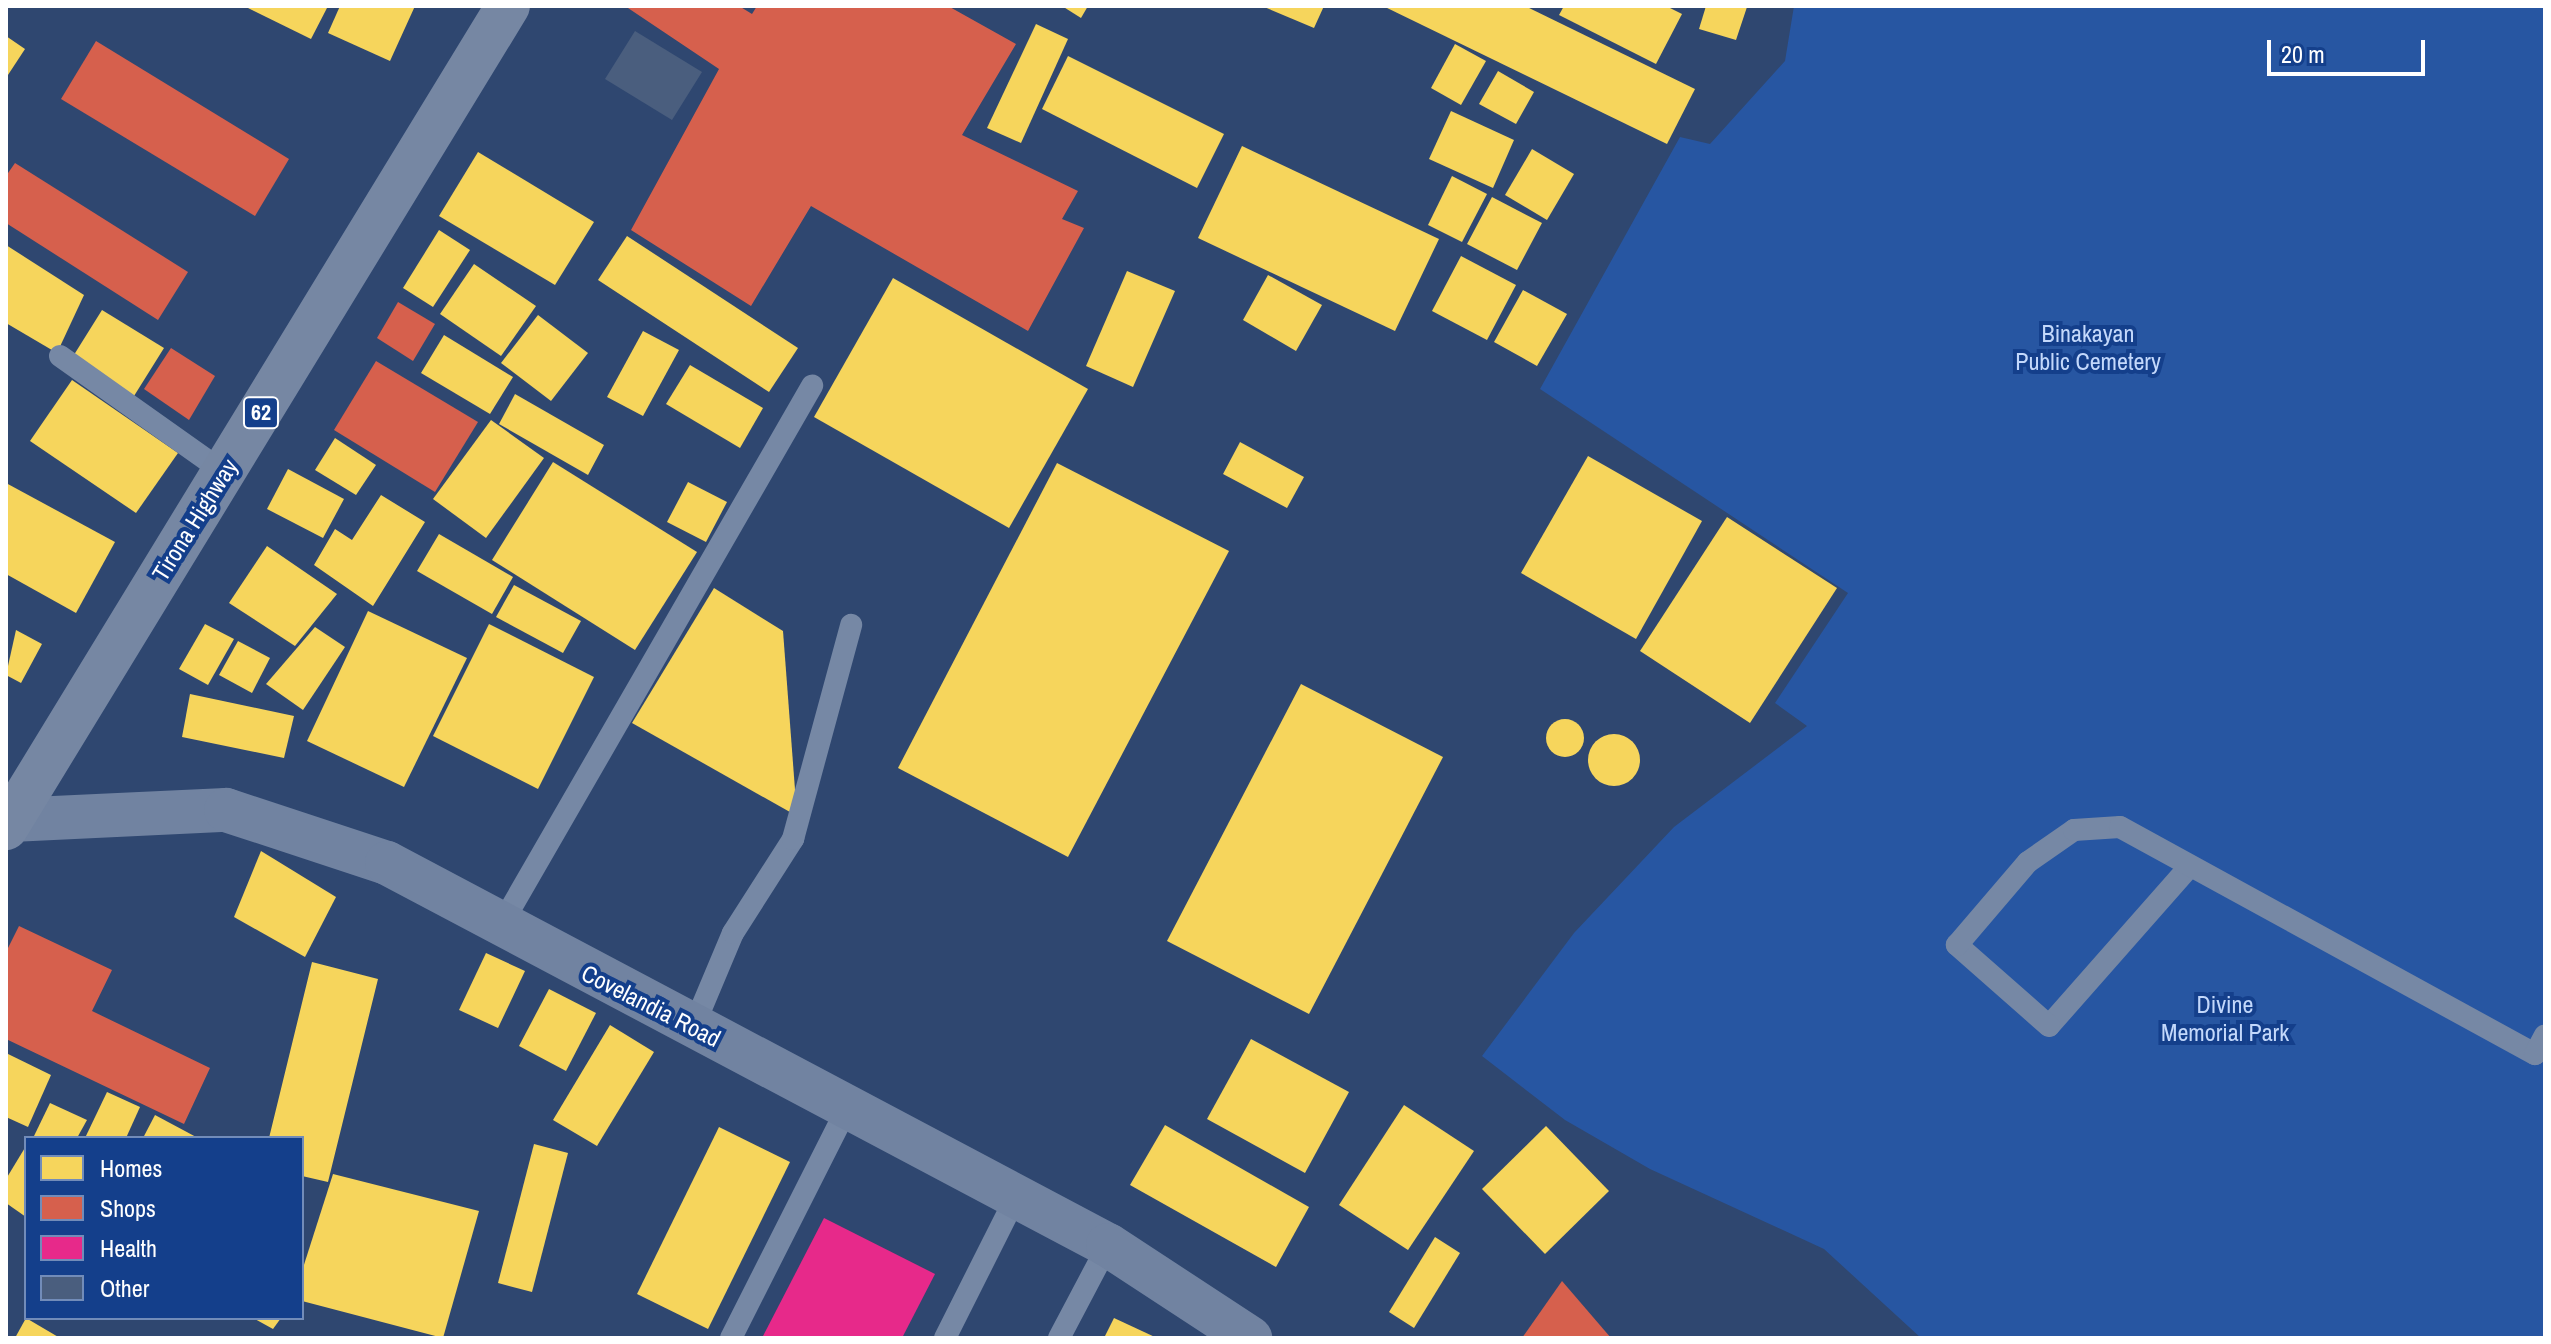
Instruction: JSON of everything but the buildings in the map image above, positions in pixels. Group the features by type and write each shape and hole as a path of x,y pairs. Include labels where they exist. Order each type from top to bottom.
{"main road":[{"name":"Tirona Highway","path":"8,821 508,6"},
{"name":"Covelandia Road","path":"8,821 226,810 387,863 500,927 1108,1245 1250,1338"}],"lane":[{"path":"60,356 224,472"},
{"path":"500,927 812,386"},
{"path":"693,1028 733,933 793,839 851,625"},
{"path":"2190,866 2049,1026 1957,945 2028,862 2074,830 2120,827 2535,1054 2545,1035"},
{"path":"731,1338 847,1108"},
{"path":"945,1338 1016,1197"},
{"path":"1059,1338 1108,1245"}],"green space":[{"path":"1794,6 2545,6 2545,1338 1921,1338 1824,1249 1650,1169 1565,1120 1482,1056 1574,933 1674,827 1807,726 1775,703 1848,593 1540,389 1680,137 1710,144 1785,61"}],"park label":[{"name":"Binakayan Public Cemetery","path":"2088,348"},
{"name":"Divine Memorial Park","path":"2225,1019"}]}
